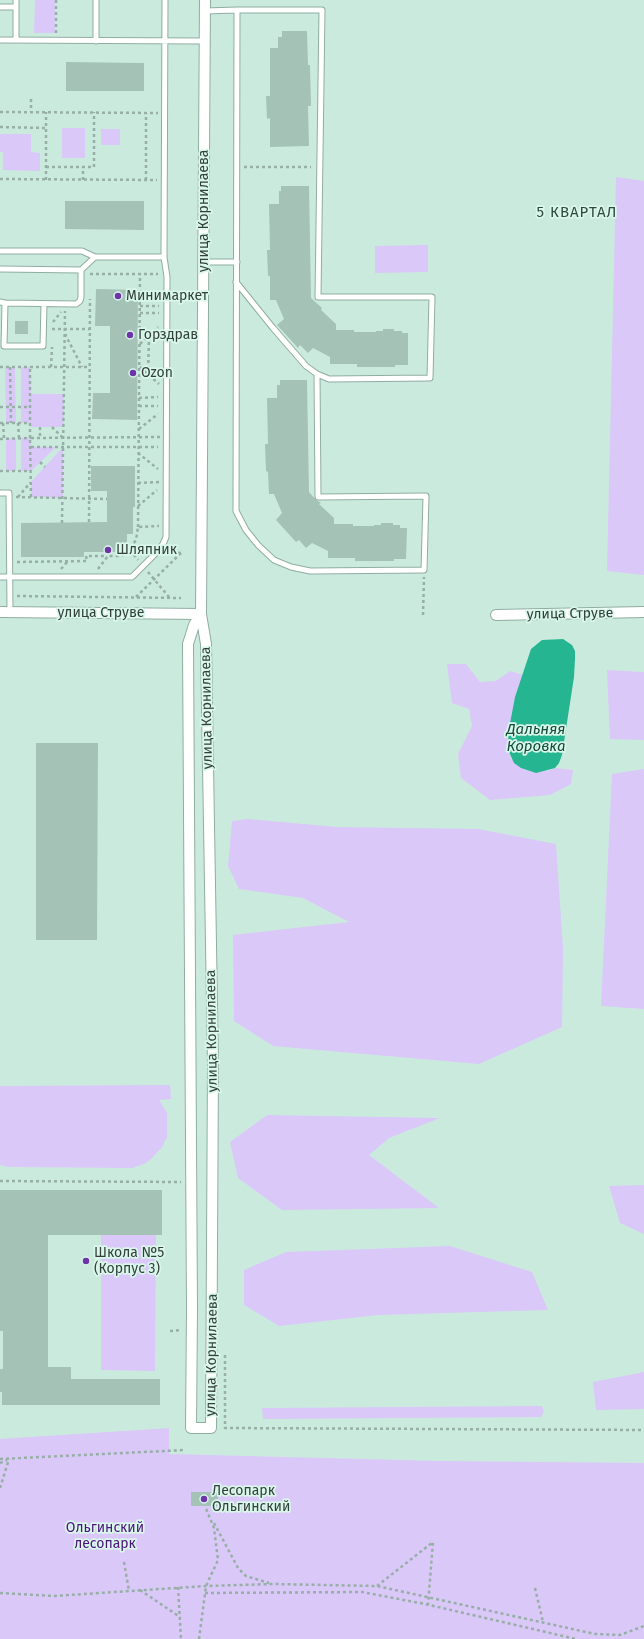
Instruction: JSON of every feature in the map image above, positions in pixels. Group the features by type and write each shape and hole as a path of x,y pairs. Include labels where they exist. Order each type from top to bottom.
{"street":[{"name":"улица Корнилаева","path":"202,614 194,625 188,644 192,1309 191,1428 211,1428 213,1230 206,644 202,614 205,0"},
{"name":"улица Струве","path":"5,612 202,614"},
{"name":"улица Струве","path":"496,616 644,612"}],"lane":[{"path":"16,0 16,40"},
{"path":"96,0 96,41"},
{"path":"0,577 132,576 157,552 163,544 166,536 167,306 164,257 165,0"},
{"path":"0,7 16,7"},
{"path":"237,10 236,511 246,530 258,545 274,560 291,567 310,571 424,570 426,496 318,497 317,374"},
{"path":"205,11 322,10 318,297 432,297 430,378 329,379 317,374 306,366 236,282"},
{"path":"0,40 204,41"},
{"path":"0,251 82,251 93,259 164,257"},
{"path":"0,270 81,270 93,259"},
{"path":"203,262 237,262"},
{"path":"44,304 43,346 4,346 2,303 76,304 80,301 81,270"},
{"path":"0,493 9,493 10,596 5,612"}],"path":[{"path":"56,0 56,41"},
{"path":"30,99 31,112"},
{"path":"0,112 164,113"},
{"path":"46,112 46,180"},
{"path":"46,167 94,167 94,112"},
{"path":"146,112 146,180"},
{"path":"0,128 46,128"},
{"path":"83,167 83,180"},
{"path":"237,167 320,167"},
{"path":"0,179 164,180"},
{"path":"90,281 93,259"},
{"path":"90,274 166,274"},
{"path":"10,562 86,561 86,556 121,556 135,543 138,527 140,274"},
{"path":"89,522 90,295"},
{"path":"140,306 167,306"},
{"path":"72,310 65,310 55,318 52,329 90,329"},
{"path":"62,522 65,310"},
{"path":"84,310 90,310"},
{"path":"140,313 167,313"},
{"path":"139,345 167,320"},
{"path":"65,333 82,367"},
{"path":"148,336 148,375"},
{"path":"51,367 52,344"},
{"path":"0,367 90,367"},
{"path":"10,367 11,423"},
{"path":"30,367 31,498"},
{"path":"139,367 166,390"},
{"path":"139,398 166,397"},
{"path":"139,406 166,407"},
{"path":"0,407 30,407"},
{"path":"139,430 166,407"},
{"path":"30,423 2,423 2,438 166,437"},
{"path":"18,423 18,438"},
{"path":"40,427 40,438"},
{"path":"52,427 64,438"},
{"path":"31,447 166,447"},
{"path":"138,453 166,480"},
{"path":"40,462 45,467"},
{"path":"0,471 31,471"},
{"path":"138,483 166,480"},
{"path":"138,507 166,480"},
{"path":"17,497 31,482"},
{"path":"9,497 107,499"},
{"path":"138,527 166,526"},
{"path":"136,597 181,553 157,552"},
{"path":"91,577 108,556"},
{"path":"423,615 424,570"},
{"path":"10,596 181,598"},
{"path":"0,1181 183,1183"},
{"path":"170,1331 183,1330"},
{"path":"225,1355 225,1428 644,1430"},
{"path":"0,1459 185,1450"},
{"path":"0,1463 10,1459"},
{"path":"0,1488 10,1459"},
{"path":"205,1506 238,1568 246,1576 273,1584"},
{"path":"199,1639 206,1586 215,1570 218,1560 214,1528 210,1515"},
{"path":"377,1586 434,1542 428,1605"},
{"path":"124,1562 129,1591"},
{"path":"0,1593 54,1596 206,1586 273,1584 377,1586 595,1634 620,1635 644,1626"},
{"path":"178,1587 181,1639"},
{"path":"535,1588 543,1622"},
{"path":"140,1590 180,1617"},
{"path":"205,1593 362,1592 428,1605 576,1639"}],"green space":[{"path":"35,0 55,0 55,33 34,33"},
{"path":"62,128 85,128 85,158 62,158"},
{"path":"101,129 120,129 120,145 101,145"},
{"path":"0,134 31,134 31,152 40,153 40,171 3,170 3,152 0,152"},
{"path":"616,177 644,181 644,575 607,571"},
{"path":"428,245 428,272 375,273 375,246"},
{"path":"5,367 15,367 16,423 6,423"},
{"path":"21,367 30,367 31,394 64,394 64,427 31,427 30,423 21,423"},
{"path":"6,438 16,438 16,471 6,471"},
{"path":"21,438 30,438 31,447 56,447 31,471 21,471"},
{"path":"63,447 63,498 31,497 31,482"},
{"path":"447,664 466,664 480,682 496,681 510,671 523,675 515,697 507,745 511,759 548,771 555,768 573,770 571,784 550,795 490,800 461,778 458,754 472,726 469,709 452,703"},
{"path":"607,670 644,672 644,740 610,739"},
{"path":"644,769 644,1009 601,1006 612,774"},
{"path":"248,819 337,827 478,829 556,844 563,948 562,1027 479,1064 273,1046 234,1021 233,935 349,922 303,898 239,889 228,866 232,821"},
{"path":"170,1085 171,1099 159,1100 167,1113 167,1137 162,1147 146,1163 132,1168 8,1167 0,1165 0,1086"},
{"path":"267,1115 440,1118 389,1138 369,1155 439,1208 282,1210 238,1178 230,1142"},
{"path":"644,1185 644,1234 620,1223 609,1186"},
{"path":"156,1234 155,1371 101,1370 101,1235"},
{"path":"450,1246 532,1272 548,1310 378,1315 279,1326 244,1305 244,1270 286,1252"},
{"path":"644,1372 644,1409 596,1410 593,1382"},
{"path":"542,1406 544,1411 541,1417 263,1419 262,1408"},
{"name":"Ольгинский лесопарк","path":"169,1428 169,1454 440,1461 644,1463 644,1639 0,1639 0,1439"}],"water":[{"name":"Дальняя Коровка","path":"563,639 572,645 575,651 575,659 574,677 562,755 555,768 536,773 521,768 514,763 509,752 508,734 515,697 531,649 542,640"}],"building":[{"path":"282,31 307,31 311,106 308,106 309,146 270,147 270,118 267,119 266,96 270,96 270,48 278,48 278,37 282,37"},
{"path":"66,62 144,63 144,91 66,91"},
{"path":"281,186 309,186 311,298 336,324 336,330 376,332 383,331 383,329 394,329 394,331 408,333 408,365 395,365 395,367 357,367 357,364 330,364 330,357 313,348 308,353 300,345 298,348 277,325 284,319 276,300 270,300 270,276 268,276 267,250 270,250 269,204 279,204 279,191 281,191"},
{"path":"65,201 144,201 144,230 65,229"},
{"path":"96,289 138,290 137,420 92,419 93,393 110,393 110,326 95,326"},
{"path":"15,321 28,321 28,334 15,334"},
{"path":"280,380 307,380 309,492 334,518 334,524 374,526 381,525 381,523 393,523 393,525 400,525 400,528 407,528 406,559 394,559 394,561 355,561 355,558 328,558 328,551 312,543 306,548 299,540 296,542 276,520 282,513 274,494 269,494 265,444 268,444 267,398 277,398 277,385 280,385"},
{"path":"91,466 135,466 135,507 133,507 133,534 127,534 127,546 116,546 115,552 84,552 84,557 21,557 21,523 107,522 107,491 91,491"},
{"path":"36,743 98,743 97,940 36,940"},
{"path":"0,1190 162,1190 162,1235 48,1235 48,1367 71,1367 71,1379 160,1379 160,1405 2,1405 2,1392 0,1392 0,1369 3,1369 3,1331 0,1331"},
{"name":"Лесопарк Ольгинский","path":"191,1492 218,1492 218,1506 191,1506"}],"place":[{"name":"Минимаркет","path":"118,296"},
{"name":"Горздрав","path":"130,335"},
{"name":"Ozon","path":"133,373"},
{"name":"Шляпник","path":"108,550"},
{"name":"Школа №5 (Корпус 3)","path":"86,1261"},
{"name":"Лесопарк Ольгинский","path":"204,1499"}],"district":[{"name":"5 КВАРТАЛ","path":"577,213"}]}
